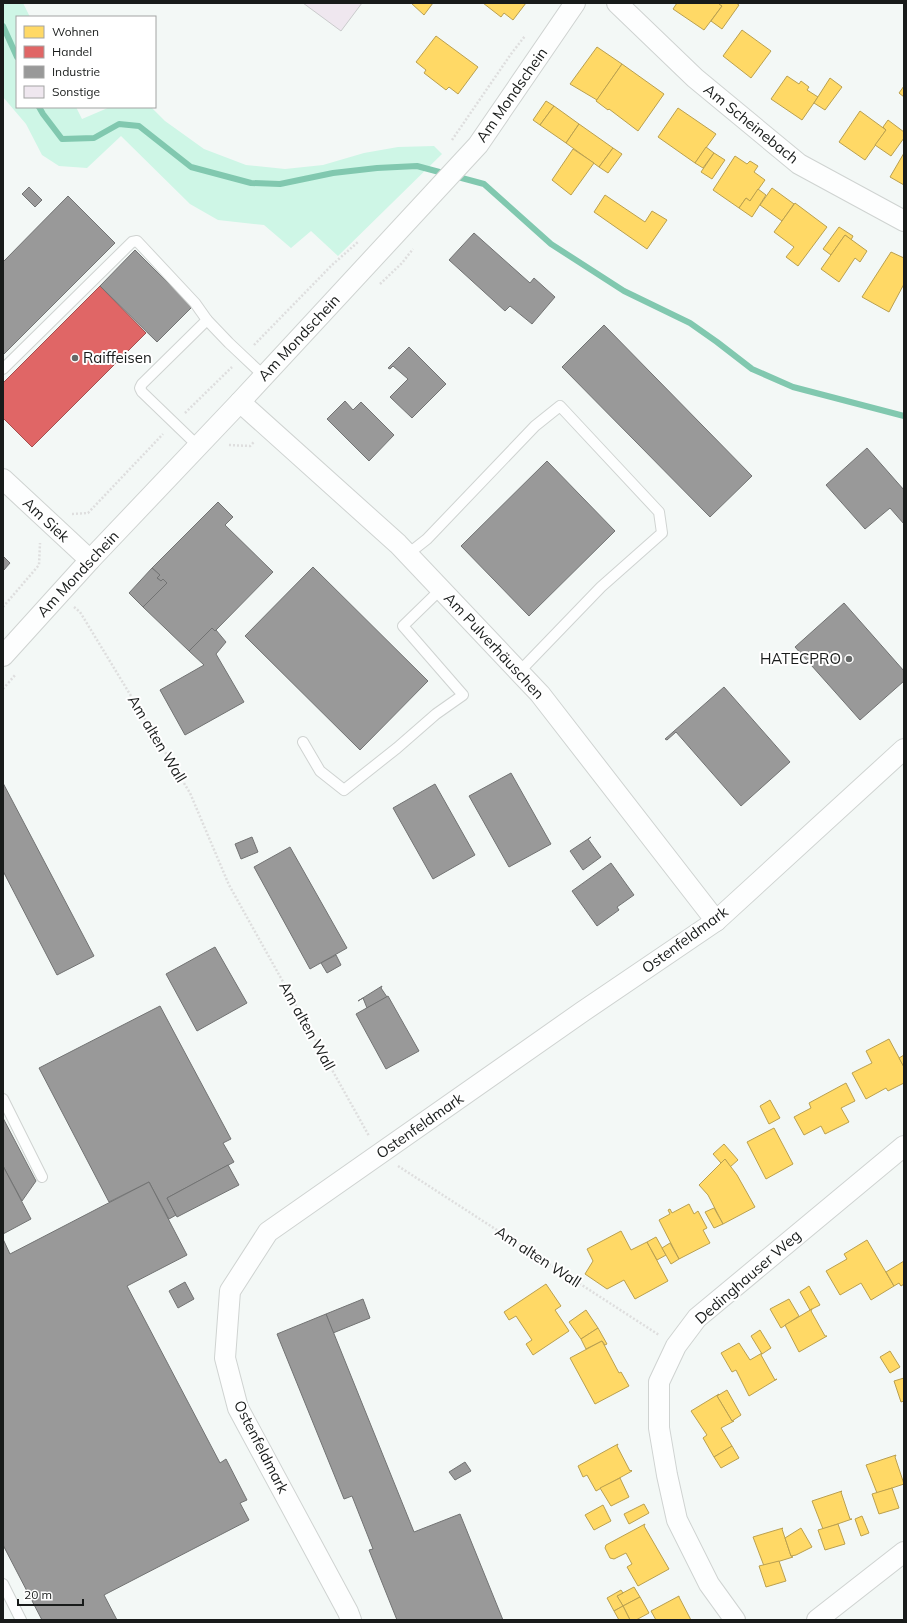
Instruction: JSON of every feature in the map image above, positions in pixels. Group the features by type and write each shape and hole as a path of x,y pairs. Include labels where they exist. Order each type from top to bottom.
{"street":[{"name":"Am Mondschein","path":"3,656 90,560 240,402 478,145 575,3"},
{"name":"Am Scheinebach","path":"617,3 695,78 799,164 904,221"},
{"name":"Am Pulverhäuschen","path":"240,402 408,554 540,694 716,922"},
{"name":"Am Siek","path":"3,479 90,560"},
{"name":"Ostenfeldmark","path":"351,1620 238,1408 225,1358 230,1291 268,1232 380,1155 582,1012 716,922 904,749"},
{"name":"Dedinghauser Weg","path":"735,1620 709,1584 677,1520 659,1428 659,1382 676,1346 697,1318 904,1146"},
{"path":"817,1620 904,1552"}],"lane":[{"path":"3,369 132,242 137,241 195,303 207,320 264,376"},
{"path":"198,446 142,392 140,388 142,384 207,320"},
{"path":"408,554 427,539 534,426 560,406 659,512 662,533 601,587 519,672"},
{"path":"303,742 320,771 344,790 397,748 436,714 463,695 404,626 441,589"},
{"path":"3,1099 42,1177"},
{"path":"3,1584 21,1620"}],"path":[{"path":"451,141 528,31"},
{"path":"3,607 39,565 40,538 51,524 61,515 88,513 174,423 360,240"},
{"name":"Am alten Wall","path":"60,593 80,612 190,793 228,884 380,1155 676,1346"}],"green space":[{"path":"3,3 23,3 30,16 16,16 16,108 76,108 82,119 108,108 152,108 165,121 204,149 246,165 285,169 323,165 364,153 398,147 434,146 442,154 338,256 311,231 291,248 264,225 218,220 190,204 121,136 87,168 59,166 42,155 26,124 3,97"}],"building: Wohnen":[{"path":"411,3 433,3 424,15"},
{"path":"483,3 526,3 513,20 504,13 501,17"},
{"path":"677,3 718,3 722,6 704,30 673,9"},
{"path":"736,3 739,5 722,29 711,21 722,6 719,4"},
{"path":"742,30 771,51 751,78 723,56"},
{"path":"436,36 478,67 458,94 449,87 446,90 424,73 426,70 416,62"},
{"path":"597,47 622,64 597,100 570,84"},
{"path":"622,64 664,94 638,131 596,101"},
{"path":"787,76 799,84 801,81 809,87 807,90 818,97 802,120 771,99"},
{"path":"830,78 842,87 825,110 814,103"},
{"path":"904,86 904,97 899,93"},
{"path":"546,101 554,106 540,125 533,120"},
{"path":"554,106 579,124 566,143 540,125"},
{"path":"678,108 716,134 695,163 658,137"},
{"path":"860,111 886,130 865,160 839,142"},
{"path":"888,120 904,132 904,138 891,156 875,145 886,130 883,127"},
{"path":"579,124 613,148 599,167 566,143"},
{"path":"706,147 714,153 703,168 695,163"},
{"path":"613,148 622,154 608,173 599,167"},
{"path":"573,149 594,163 571,195 552,180"},
{"path":"714,153 725,160 712,179 701,172"},
{"path":"904,153 904,185 890,177"},
{"path":"735,156 747,164 750,161 758,166 754,172 765,180 750,201 746,198 739,208 713,190"},
{"path":"772,188 794,204 782,221 760,205"},
{"path":"758,189 766,195 752,217 739,208 746,198 750,201"},
{"path":"605,195 645,222 652,211 667,220 647,249 594,212"},
{"path":"795,203 827,227 798,266 786,257 794,247 774,232"},
{"path":"839,227 853,236 851,240 845,235 831,255 823,249"},
{"path":"845,235 867,251 860,262 855,258 839,282 821,269"},
{"path":"891,252 904,258 904,284 889,312 862,297"},
{"path":"889,1039 904,1067 904,1083 888,1091 886,1088 866,1099 852,1073 872,1063 866,1051"},
{"path":"904,1055 904,1067 899,1058"},
{"path":"846,1083 855,1101 841,1108 849,1122 825,1134 821,1126 804,1135 794,1117 811,1108 809,1103"},
{"path":"770,1100 780,1118 769,1124 760,1106"},
{"path":"774,1128 793,1164 766,1179 747,1142"},
{"path":"724,1144 738,1160 730,1167 725,1159 721,1163 713,1154"},
{"path":"725,1159 737,1175 755,1207 723,1224 708,1195 699,1185"},
{"path":"689,1204 694,1214 698,1211 707,1228 703,1230 710,1243 679,1259 659,1220 670,1214 668,1210 670,1209 672,1213"},
{"path":"714,1208 723,1224 714,1228 705,1212"},
{"path":"621,1231 631,1250 647,1242 668,1281 635,1299 624,1280 607,1289 585,1274 593,1261 587,1249"},
{"path":"656,1237 666,1255 657,1260 647,1242"},
{"path":"867,1240 894,1286 871,1300 861,1283 840,1295 826,1271 847,1259 844,1254"},
{"path":"670,1243 679,1259 671,1264 662,1248"},
{"path":"904,1261 904,1284 901,1286 899,1283 894,1286 886,1272"},
{"path":"546,1284 561,1306 555,1310 569,1331 533,1355 526,1344 532,1340 516,1316 509,1320 504,1312"},
{"path":"809,1286 820,1305 810,1310 800,1292"},
{"path":"789,1299 799,1316 781,1328 770,1309"},
{"path":"812,1309 811,1311 825,1336 827,1336 799,1352 785,1325"},
{"path":"586,1310 598,1328 581,1339 569,1322"},
{"path":"598,1328 607,1344 605,1345 602,1341 586,1349 581,1339"},
{"path":"760,1330 771,1348 762,1354 751,1336"},
{"path":"602,1341 619,1373 621,1372 629,1386 595,1404 570,1358"},
{"path":"739,1343 750,1360 762,1353 761,1355 775,1380 777,1379 749,1396 736,1370 732,1372 721,1353"},
{"path":"890,1351 900,1367 890,1373 880,1357"},
{"path":"904,1378 904,1401 901,1402 894,1381"},
{"path":"727,1390 741,1415 732,1421 717,1396"},
{"path":"719,1394 717,1396 732,1421 734,1421 721,1428 732,1446 714,1457 703,1438 707,1435 691,1411"},
{"path":"618,1444 617,1446 630,1471 632,1471 596,1491 587,1475 583,1477 578,1466"},
{"path":"732,1446 739,1458 721,1468 714,1457"},
{"path":"896,1455 895,1457 904,1484 877,1493 866,1465"},
{"path":"620,1478 629,1497 611,1506 600,1488"},
{"path":"892,1488 899,1508 879,1514 872,1494"},
{"path":"842,1491 841,1492 850,1519 852,1519 823,1529 812,1501"},
{"path":"644,1504 649,1513 629,1524 624,1514"},
{"path":"603,1505 611,1521 594,1530 585,1515"},
{"path":"862,1516 869,1533 861,1536 855,1519"},
{"path":"645,1524 644,1526 669,1569 638,1586 627,1567 632,1564 626,1553 614,1559 610,1558 605,1548 606,1545"},
{"path":"838,1524 845,1544 825,1550 818,1530"},
{"path":"783,1528 782,1529 791,1556 793,1557 764,1566 753,1537"},
{"path":"801,1528 812,1547 791,1556 785,1538"},
{"path":"779,1561 786,1581 766,1587 759,1566"},
{"path":"634,1587 640,1597 623,1606 617,1596"},
{"path":"621,1590 623,1593 617,1596 623,1606 614,1611 607,1598"},
{"path":"679,1596 691,1620 656,1620 651,1611"},
{"path":"640,1597 649,1613 636,1620 630,1620 623,1606"},
{"path":"623,1606 630,1620 619,1620 614,1611"}],"building: Handel":[{"name":"Raiffeisen","path":"100,286 146,333 32,447 3,418 3,383"}],"building: Industrie":[{"path":"29,187 42,200 35,207 22,194"},
{"path":"68,196 115,243 3,355 3,262"},
{"path":"474,233 530,283 534,278 555,297 532,324 510,306 505,311 449,260"},
{"path":"135,250 192,307 157,342 100,286"},
{"path":"604,325 752,476 710,517 562,367"},
{"path":"409,347 446,384 412,418 390,397 408,379 393,366 390,369 388,368"},
{"path":"345,401 353,410 361,402 394,435 369,461 327,419"},
{"path":"867,448 904,490 904,524 890,508 865,529 826,485"},
{"path":"547,461 615,531 529,616 461,546"},
{"path":"218,502 233,517 225,525 273,572 215,631 212,628 189,651 143,607 167,583 163,579 161,581 157,578 160,575 152,568"},
{"path":"3,556 10,563 3,571"},
{"path":"313,567 428,681 360,750 245,636"},
{"path":"152,568 160,575 157,578 161,581 163,579 167,583 143,607 129,593"},
{"name":"HATECPRO","path":"844,603 904,671 904,681 860,720 795,647"},
{"path":"212,628 215,631 216,630 226,642 216,654 244,702 185,735 160,690 204,665 189,651"},
{"path":"724,687 790,762 741,806 676,732 667,740 665,739"},
{"path":"511,773 551,844 509,867 469,796"},
{"path":"3,783 94,956 57,975 3,871"},
{"path":"435,784 475,855 433,879 393,808"},
{"path":"252,837 258,852 241,859 235,844"},
{"path":"588,839 601,857 583,870 570,851"},
{"path":"290,847 347,948 310,969 254,867"},
{"path":"611,863 634,895 617,907 619,910 597,926 572,891"},
{"path":"215,947 247,1003 197,1031 166,974"},
{"path":"336,955 341,965 327,973 321,963"},
{"path":"382,986 381,988 387,997 367,1008 363,998 358,1001"},
{"path":"388,996 419,1051 386,1069 356,1014"},
{"path":"160,1006 231,1139 223,1143 234,1162 167,1198 176,1215 169,1219 149,1182 109,1202 39,1068"},
{"path":"3,1118 36,1181 22,1201 3,1166"},
{"path":"228,1165 239,1185 177,1217 167,1198"},
{"path":"3,1166 31,1219 3,1234"},
{"path":"149,1182 187,1255 127,1286 220,1463 226,1459 247,1500 240,1503 249,1520 104,1595 117,1620 42,1620 3,1545 3,1239 10,1254"},
{"path":"185,1282 194,1299 178,1308 169,1291"},
{"path":"363,1299 370,1318 333,1333 326,1314"},
{"path":"326,1314 414,1532 460,1514 503,1620 397,1620 369,1550 373,1549 352,1496 344,1499 277,1334"},
{"path":"465,1462 471,1471 455,1480 449,1472"}],"building: Sonstige":[{"path":"303,3 362,3 341,31"}],"waterway":[{"path":"3,26 16,55"},
{"path":"40,108 62,139 94,138 119,124 139,126 191,167 251,183 280,184 333,173 377,168 417,166 484,184 551,244 624,291 690,323 752,369 793,387 904,416"}],"place":[{"name":"Raiffeisen","path":"75,358"},
{"name":"HATECPRO","path":"849,659"}]}
